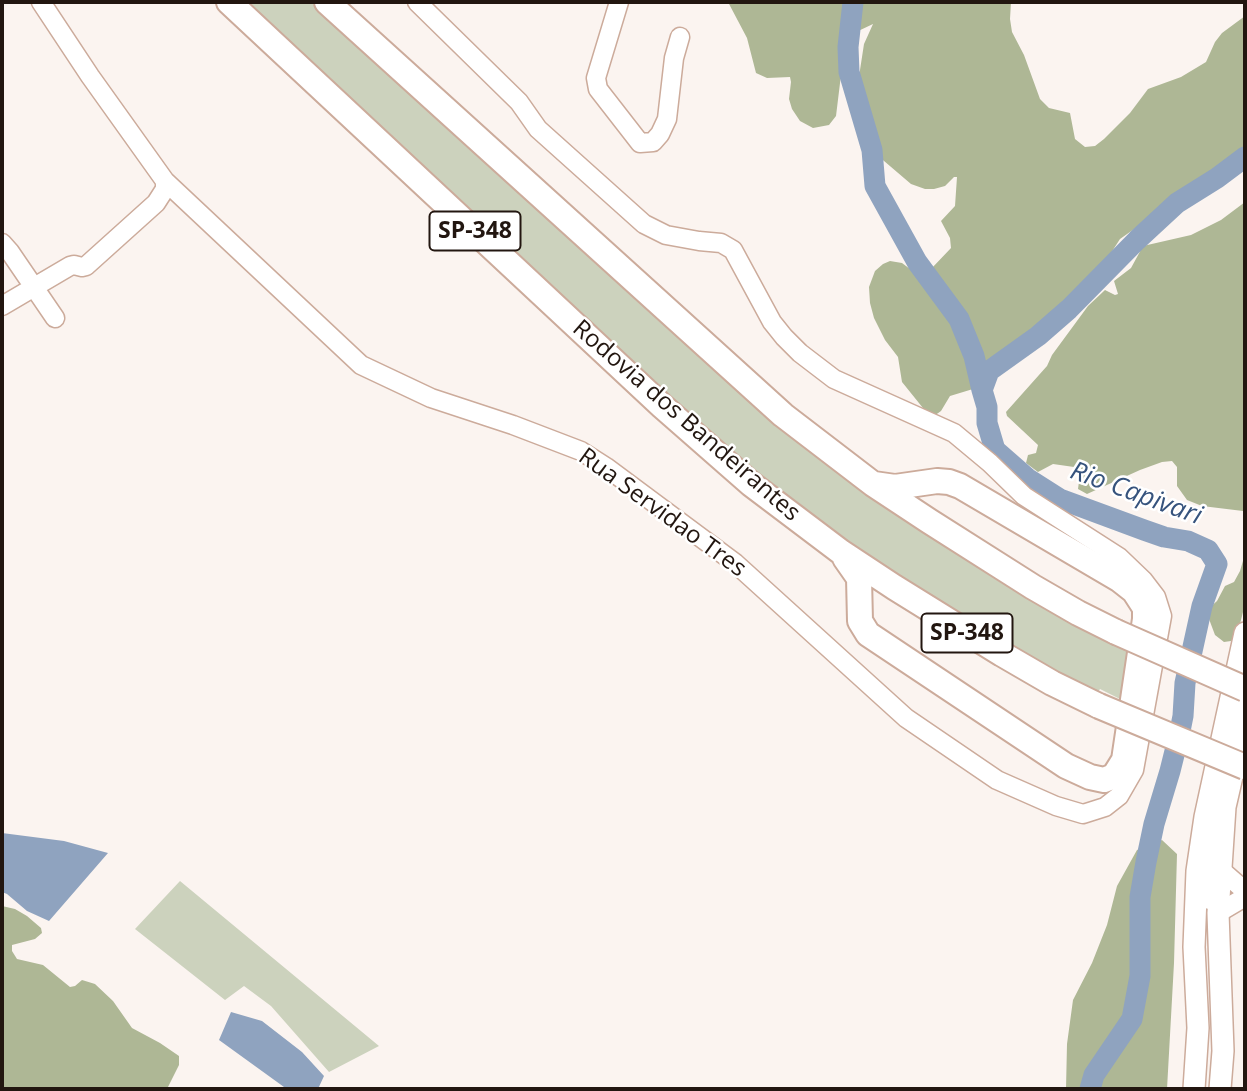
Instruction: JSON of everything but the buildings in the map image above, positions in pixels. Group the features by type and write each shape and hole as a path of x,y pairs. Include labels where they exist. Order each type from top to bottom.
{"highway":[{"name":"Rodovia dos Bandeirantes","path":"229,2 662,406 751,484 841,552 944,619 1052,683 1099,706 1245,767"},
{"name":"SP-348","path":"327,2 783,415 873,484 1077,613 1245,690"},
{"path":"841,552 859,578 860,621 868,634 1066,766 1097,779 1104,780 1114,775 1124,760 1145,619 1145,608 1134,591 1120,580 960,486 937,481 895,487 873,484"}],"main road":[{"path":"1194,1089 1198,1028 1194,947 1198,870 1205,817 1245,633"},
{"path":"1220,1089 1223,1051 1218,914 1225,807 1245,720"}],"street":[{"name":"Rua Servidao Tres","path":"41,2 89,76 165,181 361,365 431,398 581,451 606,467 735,563 906,718 998,780 1056,806 1083,814 1105,807 1119,796 1134,770 1162,616 1156,597 1143,580 1118,557 1024,496 954,433 834,379 800,353 772,322 733,250 721,243 699,242 666,235 644,224 538,129 519,102 417,2"},
{"path":"619,2 596,78 598,89 640,143 653,142 667,119 674,58 680,37"},
{"path":"2,306 70,266 86,266 156,203 165,189 165,181"},
{"path":"2,243 55,318"},
{"path":"1200,1089 1203,1057 1200,915 1202,865 1212,806 1245,662"},
{"path":"1211,1089 1214,1059 1210,864 1219,806 1245,702"},
{"path":"1221,870 1245,891"},
{"path":"1218,914 1245,897"}],"green space":[{"path":"245,2 311,2 761,409 1135,651 1126,702 1100,689 1098,692 1059,675 842,541 717,444"},
{"path":"728,2 1011,2 1012,32 1024,55 1040,99 1049,108 1070,113 1075,139 1085,147 1095,146 1104,139 1130,113 1148,89 1181,77 1206,62 1222,33 1245,16 1245,146 1237,156 1215,170 1178,206 1120,239 1071,315 1038,337 995,373 975,377 973,389 950,396 941,411 934,416 927,413 902,382 898,357 885,340 874,318 869,287 875,271 890,261 902,263 922,278 927,278 931,269 951,248 950,238 941,221 955,206 957,177 945,186 934,189 911,184 877,155 862,133 860,70 864,44 873,24 854,33 841,44 841,75 836,116 829,125 813,128 800,121 792,109 789,99 790,77 767,78 756,73 747,38"},
{"path":"1245,202 1245,516 1243,511 1202,506 1187,500 1177,486 1177,467 1172,461 1140,470 1087,494 1078,489 1080,474 1074,467 1053,464 1038,472 1026,463 1028,455 1036,453 1038,445 1006,412 1047,366 1088,306 1105,290 1118,294 1114,281 1131,268 1143,246 1191,235 1221,220"},
{"path":"1245,554 1245,604 1238,632 1231,641 1224,642 1215,635 1206,611 1217,601 1225,586 1234,582"},
{"path":"1162,840 1177,854 1167,1089 1066,1089 1067,1044 1073,1000 1107,925 1117,886 1137,850"},
{"path":"180,881 379,1046 329,1072 271,1006 244,986 225,1000 135,929"},
{"path":"2,906 15,909 41,928 42,933 35,939 12,945 17,959 43,965 70,987 82,980 95,984 113,1001 132,1028 179,1056 179,1065 167,1089 2,1089"}],"water":[{"path":"2,833 64,841 108,853 49,921 27,911 2,892"},
{"path":"231,1012 262,1021 302,1052 324,1076 318,1089 284,1087 219,1040"}],"waterway":[{"path":"853,2 848,47 849,72 872,150 875,186 917,262 959,319 974,356 982,390"},
{"name":"Rio Capivari","path":"1090,1089 1094,1075 1132,1019 1140,976 1140,897 1146,862 1180,731 1185,683 1202,606 1217,564 1208,550 1060,499 1027,478 995,450 987,423 987,407 982,390 989,371 1038,336 1069,309 1177,203 1245,157"}]}
